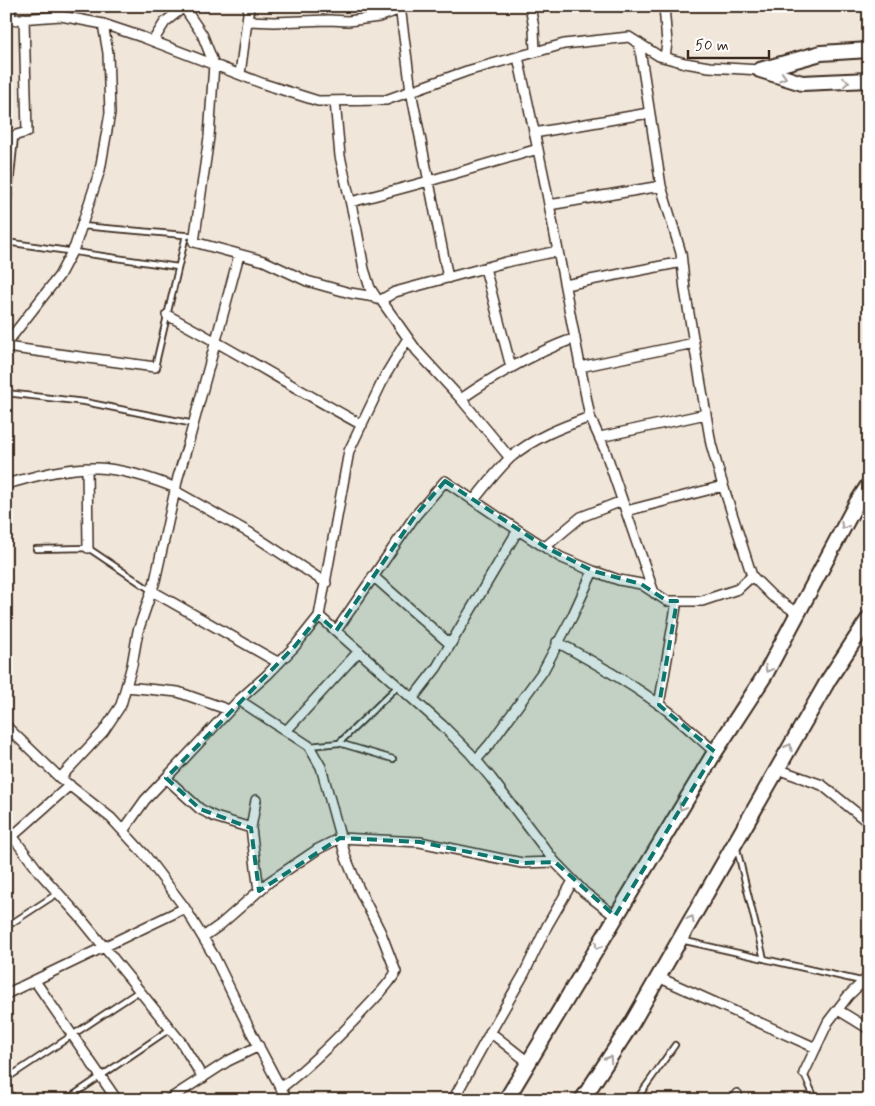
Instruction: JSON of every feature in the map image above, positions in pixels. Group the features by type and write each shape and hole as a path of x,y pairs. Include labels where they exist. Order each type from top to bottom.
{"main road":[{"path":"760,70 821,53 869,50"},
{"path":"760,70 802,83 823,84 869,80"},
{"path":"506,1100 615,916 765,674 856,504 869,484"},
{"path":"582,1100 632,1023 829,679 869,618"}],"street":[{"path":"10,6 8,21 61,16 103,24 153,41 264,84 318,101 386,100 467,71 564,44 629,37 658,56 665,58 709,68 760,70"},
{"path":"240,74 249,6"},
{"path":"530,6 534,28 535,52"},
{"path":"664,6 667,43 665,58"},
{"path":"153,41 166,22 184,7 202,34 214,64 209,138 191,235 194,242 264,261 307,281 350,293 376,297"},
{"path":"247,21 348,21 379,16 400,8 411,92 448,278"},
{"path":"10,137 27,132 24,18"},
{"path":"103,24 108,52 110,113 100,170 72,252 59,276 6,346 155,367"},
{"path":"639,43 661,186 682,262 711,444 752,576 772,596 797,613"},
{"path":"518,57 538,148 590,417 600,438 654,593"},
{"path":"335,101 340,156 364,269 370,288 417,351 461,399 510,458"},
{"path":"534,133 650,113"},
{"path":"351,202 538,148"},
{"path":"549,205 661,186"},
{"path":"383,304 381,300 388,294 558,250"},
{"path":"60,778 103,732 121,705 138,631 152,591 175,489 240,255"},
{"path":"565,285 682,262"},
{"path":"485,268 512,367"},
{"path":"167,315 362,425"},
{"path":"123,831 145,800 229,710 279,663 319,616 348,451 385,376 408,338"},
{"path":"461,399 485,382 512,367 575,338"},
{"path":"580,367 694,343"},
{"path":"600,438 706,414"},
{"path":"474,500 510,458 543,436 590,417"},
{"path":"6,484 40,475 87,468 100,468 130,473 175,489 243,529 326,583"},
{"path":"87,468 88,548"},
{"path":"336,631 415,516 445,481 560,557 619,580 641,584 667,601 702,601 738,589 752,576"},
{"path":"626,511 723,486"},
{"path":"545,547 581,517 622,501"},
{"path":"414,698 437,667 518,530"},
{"path":"476,760 490,744 542,671 572,617 593,571"},
{"path":"373,576 450,644"},
{"path":"152,591 279,663"},
{"path":"659,705 677,601"},
{"path":"319,616 414,698 442,725 476,760 555,862 584,892 615,916"},
{"path":"557,642 600,665 659,705 715,752"},
{"path":"286,731 359,651"},
{"path":"126,687 178,692 229,710"},
{"path":"239,700 309,746 321,767 340,838 359,889 396,972 389,984 337,1039 310,1065 281,1088"},
{"path":"6,726 60,778 111,818 145,855 185,908 224,974 287,1100"},
{"path":"777,768 822,785 869,823"},
{"path":"166,778 200,809 215,817 251,828"},
{"path":"70,785 8,838 58,893 104,948 170,1029 204,1078"},
{"path":"256,800 251,828 259,891"},
{"path":"203,937 220,925 259,891 318,849 340,838 420,842 522,863 555,862"},
{"path":"454,1100 573,881"},
{"path":"6,994 185,908"},
{"path":"658,977 816,1048"},
{"path":"804,1073 828,1022 848,996 866,979"},
{"path":"35,981 117,1100"},
{"path":"838,1010 869,1029"},
{"path":"490,1032 528,1062"},
{"path":"168,1100 228,1061 259,1046"},
{"path":"6,1091 12,1100"}],"lane":[{"path":"6,225 10,137"},
{"path":"82,226 191,235 178,267 155,367"},
{"path":"6,242 178,267"},
{"path":"6,392 85,402 194,424"},
{"path":"36,549 88,548 152,591"},
{"path":"339,743 398,686"},
{"path":"309,746 339,743 393,759"},
{"path":"735,842 764,959"},
{"path":"6,927 58,893"},
{"path":"679,940 866,979"},
{"path":"6,1079 139,991"},
{"path":"66,1100 170,1029"},
{"path":"636,1100 675,1045"},
{"path":"804,1073 813,1094 810,1100"}],"highlighted area":[{"path":"445,481 545,547 593,571 641,584 667,601 677,601 659,705 715,752 615,916 555,862 522,863 420,842 340,838 259,891 251,828 200,809 166,778 295,646 319,616 336,631 415,516"}]}
